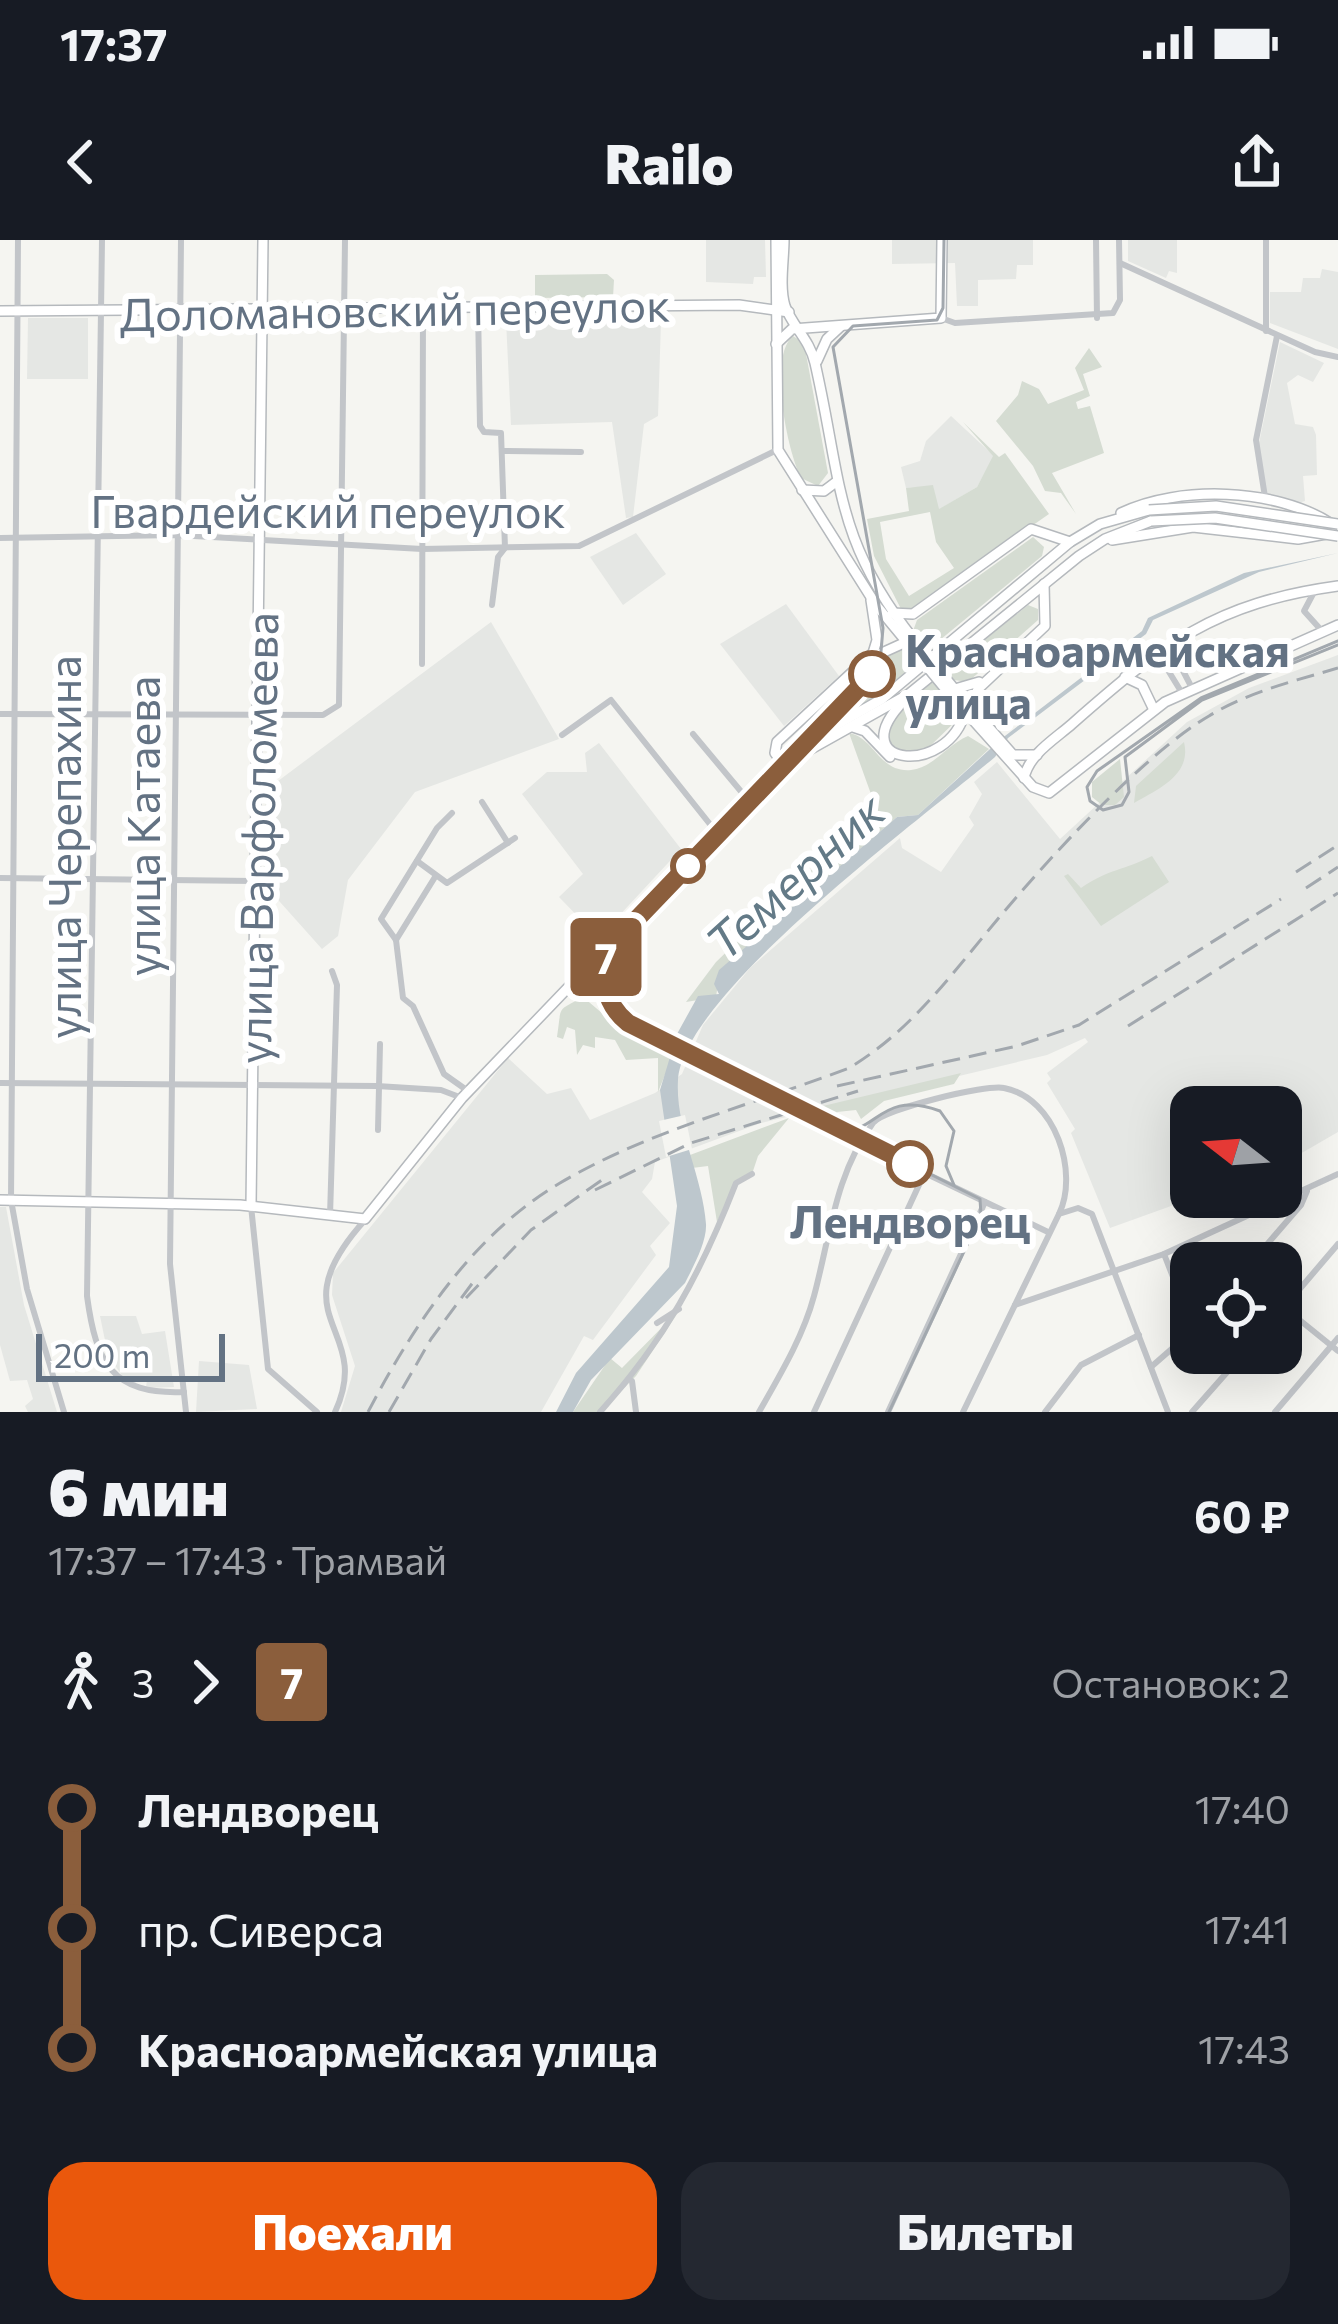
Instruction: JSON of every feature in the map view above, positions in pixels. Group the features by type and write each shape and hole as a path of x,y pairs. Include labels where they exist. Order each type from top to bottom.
{"main road":[{"name":"улица Варфоломеева","path":"250,1206 263,240"},
{"path":"780,240 778,450 870,596 1040,791 1059,789 1154,710 1187,690 1338,625"},
{"path":"780,240 789,312 816,366 836,482 857,557 910,640"},
{"path":"776,344 787,331 801,328 940,318 942,240"},
{"name":"Доломановский переулок","path":"0,311 478,307 789,312"},
{"path":"816,366 826,339 843,325"},
{"path":"802,490 824,491 836,482"},
{"path":"6,1200 250,1206 365,1219 466,1095 806,740 882,699 1070,542 1161,498 1198,495 1310,512 1334,529"},
{"path":"1100,524 1216,506 1334,529"},
{"path":"784,765 909,694 1049,576 1150,516"},
{"path":"1085,552 1153,530 1193,527 1298,539 1334,529"},
{"path":"892,613 913,614 1030,529 1070,542"},
{"path":"910,640 917,616 1028,535 1041,537 1046,545 1038,566"},
{"path":"909,694 885,727 886,742 901,759 925,756 955,732 979,689 1045,626 1048,614 1041,592 1049,576"},
{"path":"1024,778 1036,755 1168,643 1273,597 1333,587"},
{"path":"784,765 775,749 783,736 872,653 877,640 870,596"},
{"path":"952,689 975,686 1040,623 1040,607 1018,602"},
{"path":"783,736 880,650 910,640"},
{"path":"1125,677 1142,685 1154,710"},
{"path":"854,727 865,731 893,760 910,765 929,759 966,731 986,732"},
{"path":"1006,754 1036,755"}],"street":[{"path":"18,240 6,1200 64,1412"},
{"name":"улица Черепахина","path":"102,240 87,1296 106,1366 141,1391 184,1392"},
{"name":"улица Катаева","path":"181,240 170,1203 186,1412"},
{"path":"0,714 323,715 339,705 345,240"},
{"path":"1096,240 1097,314"},
{"path":"940,318 956,323 1107,315 1120,300 1119,240"},
{"path":"1266,240 1266,331"},
{"path":"1096,267 1112,263 1277,336 1338,357"},
{"path":"422,664 423,307"},
{"path":"478,307 480,426 484,432 501,433 502,451 505,548 498,557 492,605"},
{"path":"1266,503 1256,440 1277,336"},
{"name":"Гвардейский переулок","path":"0,538 98,540 176,535 422,549 592,543 778,450"},
{"path":"502,451 580,452"},
{"path":"1322,631 1307,620 1304,604 1333,587"},
{"path":"1168,643 1187,690"},
{"path":"1156,651 1187,690"},
{"path":"562,735 611,700 717,833"},
{"path":"693,734 748,802"},
{"path":"417,861 447,883 511,841 482,802"},
{"path":"452,813 382,912 382,925 396,940 403,998 413,1006 445,1076 466,1095"},
{"path":"396,940 434,877"},
{"path":"0,878 255,881"},
{"path":"611,945 602,975 616,1014"},
{"path":"586,969 602,975"},
{"path":"331,1216 332,971"},
{"path":"568,988 583,990 649,1035 835,1130 1050,1232"},
{"path":"378,1130 380,1044"},
{"path":"0,1083 377,1086 466,1095"},
{"path":"759,1412 806,1320 830,1215 877,1118 891,1110 1000,1087 1039,1108 1068,1166 1070,1184 963,1412"},
{"path":"814,1412 926,1172"},
{"path":"600,1412 632,1381 680,1308 738,1178 752,1174"},
{"path":"1015,1305 1164,1254 1338,1174"},
{"path":"1269,1242 1301,1205 1307,1190"},
{"path":"888,1412 985,1202"},
{"name":"улица Варфоломеева","path":"250,1206 268,1369 317,1412"},
{"path":"1059,1214 1071,1208 1093,1214 1168,1412"},
{"path":"335,1412 348,1371 324,1284 340,1247 365,1219"},
{"path":"1302,1285 1338,1244"},
{"path":"1164,1254 1170,1270"},
{"path":"657,1323 680,1308"},
{"path":"1302,1323 1335,1349"},
{"path":"1045,1412 1081,1364 1138,1334"},
{"path":"1275,1412 1335,1349 1338,1338"},
{"path":"1151,1367 1170,1348"},
{"path":"1192,1412 1225,1374"},
{"path":"632,1381 636,1412"}],"shaded area":[{"path":"706,240 765,240 766,277 754,277 753,284 706,282"},
{"path":"892,240 1033,240 1033,265 1017,265 1016,279 978,280 978,306 957,306 955,263 892,264"},
{"path":"1128,240 1177,240 1177,273 1169,271 1166,278 1128,261"},
{"path":"1322,269 1338,272 1338,349 1270,323 1270,292 1301,292 1303,278 1320,278"},
{"path":"607,274 614,280 613,297 535,298 535,275"},
{"path":"28,318 88,318 88,379 27,379"},
{"path":"506,320 661,321 658,416 644,424 633,517 626,518 612,422 511,425"},
{"path":"793,336 804,343 828,473 818,486 801,478 786,426 782,363"},
{"path":"1280,342 1324,363 1313,382 1298,375 1287,383 1295,424 1313,427 1316,435 1317,475 1303,476 1305,501 1299,503 1267,497 1258,448"},
{"path":"1089,348 1102,367 1083,374 1090,396 1076,402 1078,409 1090,406 1104,453 1052,473 1076,514 1061,493 1045,491 1033,466 996,421 1018,395 1022,381 1039,389 1048,404 1084,390 1075,368"},
{"path":"951,416 994,456 977,487 938,510 933,486 906,488 901,467 920,461 926,441"},
{"path":"963,422 999,457 1005,453 1049,514 912,610 901,609 874,556 867,519 909,511 906,488 933,485 939,509 977,487 993,456","holes":["930,512 936,542 954,568 909,596 886,559 880,522"]},
{"path":"636,533 666,574 623,605 590,557"},
{"path":"1033,537 1044,547 1042,556 929,649 913,631 917,620"},
{"path":"1338,553 1259,572 1153,620 1146,634 1008,738 995,757 812,908 720,1002 690,1044 678,1080 681,1116 706,1224 699,1254 685,1283 591,1380 573,1412 556,1412 576,1373 669,1267 677,1206 660,1090 677,1034 698,996 719,994 714,984 719,970 897,817 918,815 1001,739 1142,631 1148,618 1244,573"},
{"path":"786,604 839,676 784,726 720,644"},
{"path":"1028,605 1038,609 1038,620 968,682 954,680 947,670"},
{"path":"491,622 559,739 415,792 348,880 338,936 322,949 263,883 266,790"},
{"path":"904,645 917,661 879,697 828,722 890,652"},
{"path":"1338,655 1338,1132 1302,1153 1302,1086 1170,1086 1170,1206 1110,1228 1071,1133 1075,1129 1047,1083 1051,1079 1047,1073 1088,1042 1085,1038 1047,1055 761,1123 655,1162 652,1179 642,1192 670,1223 650,1246 656,1255 593,1340 584,1336 541,1412 341,1412 355,1366 332,1295 333,1273 508,1058 547,1094 571,1088 590,1120 655,1093 682,1074 703,1025 750,968 900,838 902,848 941,872 974,825 969,817 982,794 974,782 997,762 1060,839 1187,722 1249,688"},
{"path":"933,682 959,718 923,753 911,757 891,746 891,726 902,709"},
{"path":"849,733 900,769 926,765 968,736 989,749 918,815 897,817 720,970 716,997 686,1002 716,962 876,808"},
{"path":"1184,742 1178,772 1134,803 1136,786"},
{"path":"599,743 681,849 603,933 591,930 559,897 583,874 522,794 547,772 587,772 585,753"},
{"path":"1120,759 1124,797 1115,805 1102,805 1092,797 1092,782"},
{"path":"1152,856 1169,882 1101,926 1064,876 1068,874 1081,888"},
{"path":"583,997 622,1030 673,1055 658,1092 658,1058 626,1060 615,1040 595,1037 595,1048 583,1045 577,1055 575,1030 567,1027 563,1039 557,1037 562,1010"},
{"path":"961,1073 954,1084 884,1101 861,1119 856,1110 837,1112 845,1129 825,1119 823,1106"},
{"path":"789,1118 758,1156 752,1174 738,1179 717,1222 708,1166 692,1168 690,1155"},
{"path":"0,1207 6,1207 24,1305 57,1412 28,1412 25,1406 33,1399 27,1380 10,1381 0,1345"},
{"path":"681,1308 636,1376 600,1412 573,1412 610,1358 622,1368"},
{"path":"100,1316 136,1316 142,1334 165,1331 174,1387 146,1388 147,1379 137,1377 135,1385 125,1380 108,1355"},
{"path":"199,1361 249,1365 257,1409 196,1412"}],"pier":[{"path":"685,1115 692,1149 666,1157 659,1121"}],"tram line":[{"path":"889,1412 981,1215 980,1199 628,1023 613,1007 605,966 612,945 880,663 883,628 833,347 853,326 937,320 943,308 944,240"},
{"path":"1338,641 1201,698 1097,771 1087,787 1090,801 1103,810 1122,805 1129,792 1125,757 1202,700 1338,645"},
{"name":"7","path":"872,674 612,945 604,975 617,1014 628,1023 910,1164"},
{"path":"840,1131 863,1126 905,1105 940,1111 954,1131 946,1166 954,1185"}],"railway":[{"path":"368,1412 448,1284 529,1204 629,1148 849,1068 892,1037 929,1001 1042,868 1155,755 1239,700 1338,668"},
{"path":"1296,872 1338,845"},
{"path":"1306,888 1338,867"},
{"path":"1128,1026 1338,893"},
{"path":"837,1086 1017,1046 1079,1025 1281,899"},
{"path":"595,1190 691,1143 858,1091"},
{"path":"466,1298 531,1230 606,1177"},
{"path":"389,1412 431,1339 474,1281"}],"place":[{"name":"Красноармейская улица","path":"872,674"},
{"name":"Лендворец","path":"910,1164"}],"water label":[{"name":"Темерник","path":"794,875"}]}
